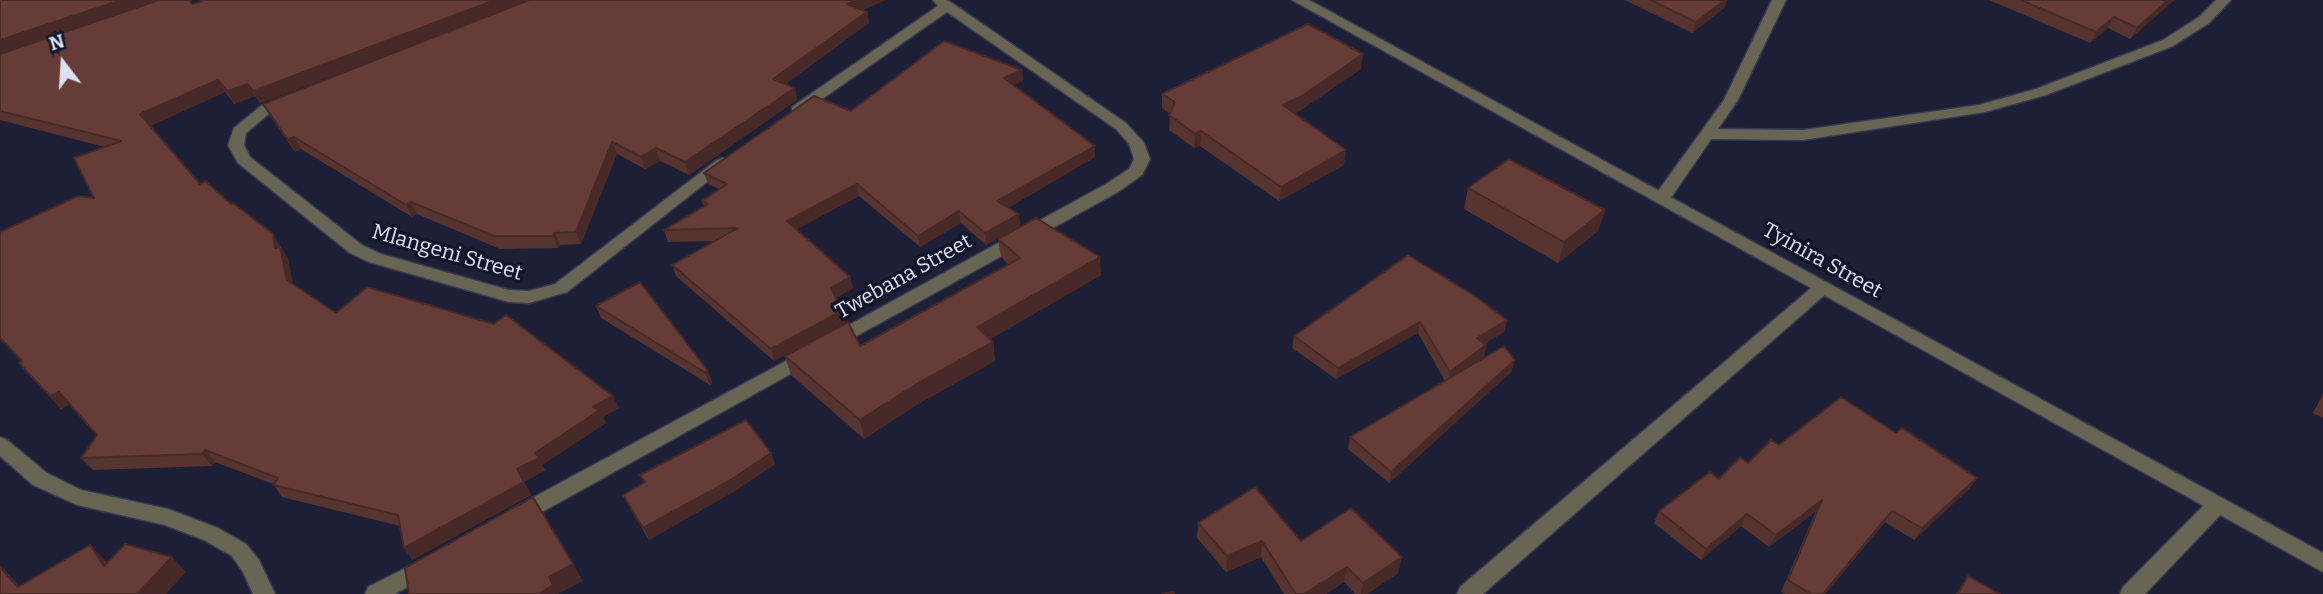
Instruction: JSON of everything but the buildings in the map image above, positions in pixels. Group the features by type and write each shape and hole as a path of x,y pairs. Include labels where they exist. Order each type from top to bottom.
{"street":[{"name":"Tyinira Street","path":"1299,0 2323,563"},
{"path":"1662,198 1731,100 1779,0"},
{"path":"1709,134 1803,135 1980,109 2041,92 2168,43 2204,20 2224,0"},
{"path":"788,117 942,3"},
{"name":"Twebana Street","path":"497,527 1136,172 1142,159 1136,143 1121,126 942,3"},
{"name":"Mlangeni Street","path":"302,93 266,109 239,131 236,145 244,160 356,249 375,258 509,296 529,297 561,288 686,188 731,157"},
{"path":"1468,594 1822,288"},
{"path":"0,446 40,480 77,497 168,517 211,534 239,550 251,566 264,594"},
{"path":"2131,594 2217,505"},
{"path":"376,594 436,561"}]}
